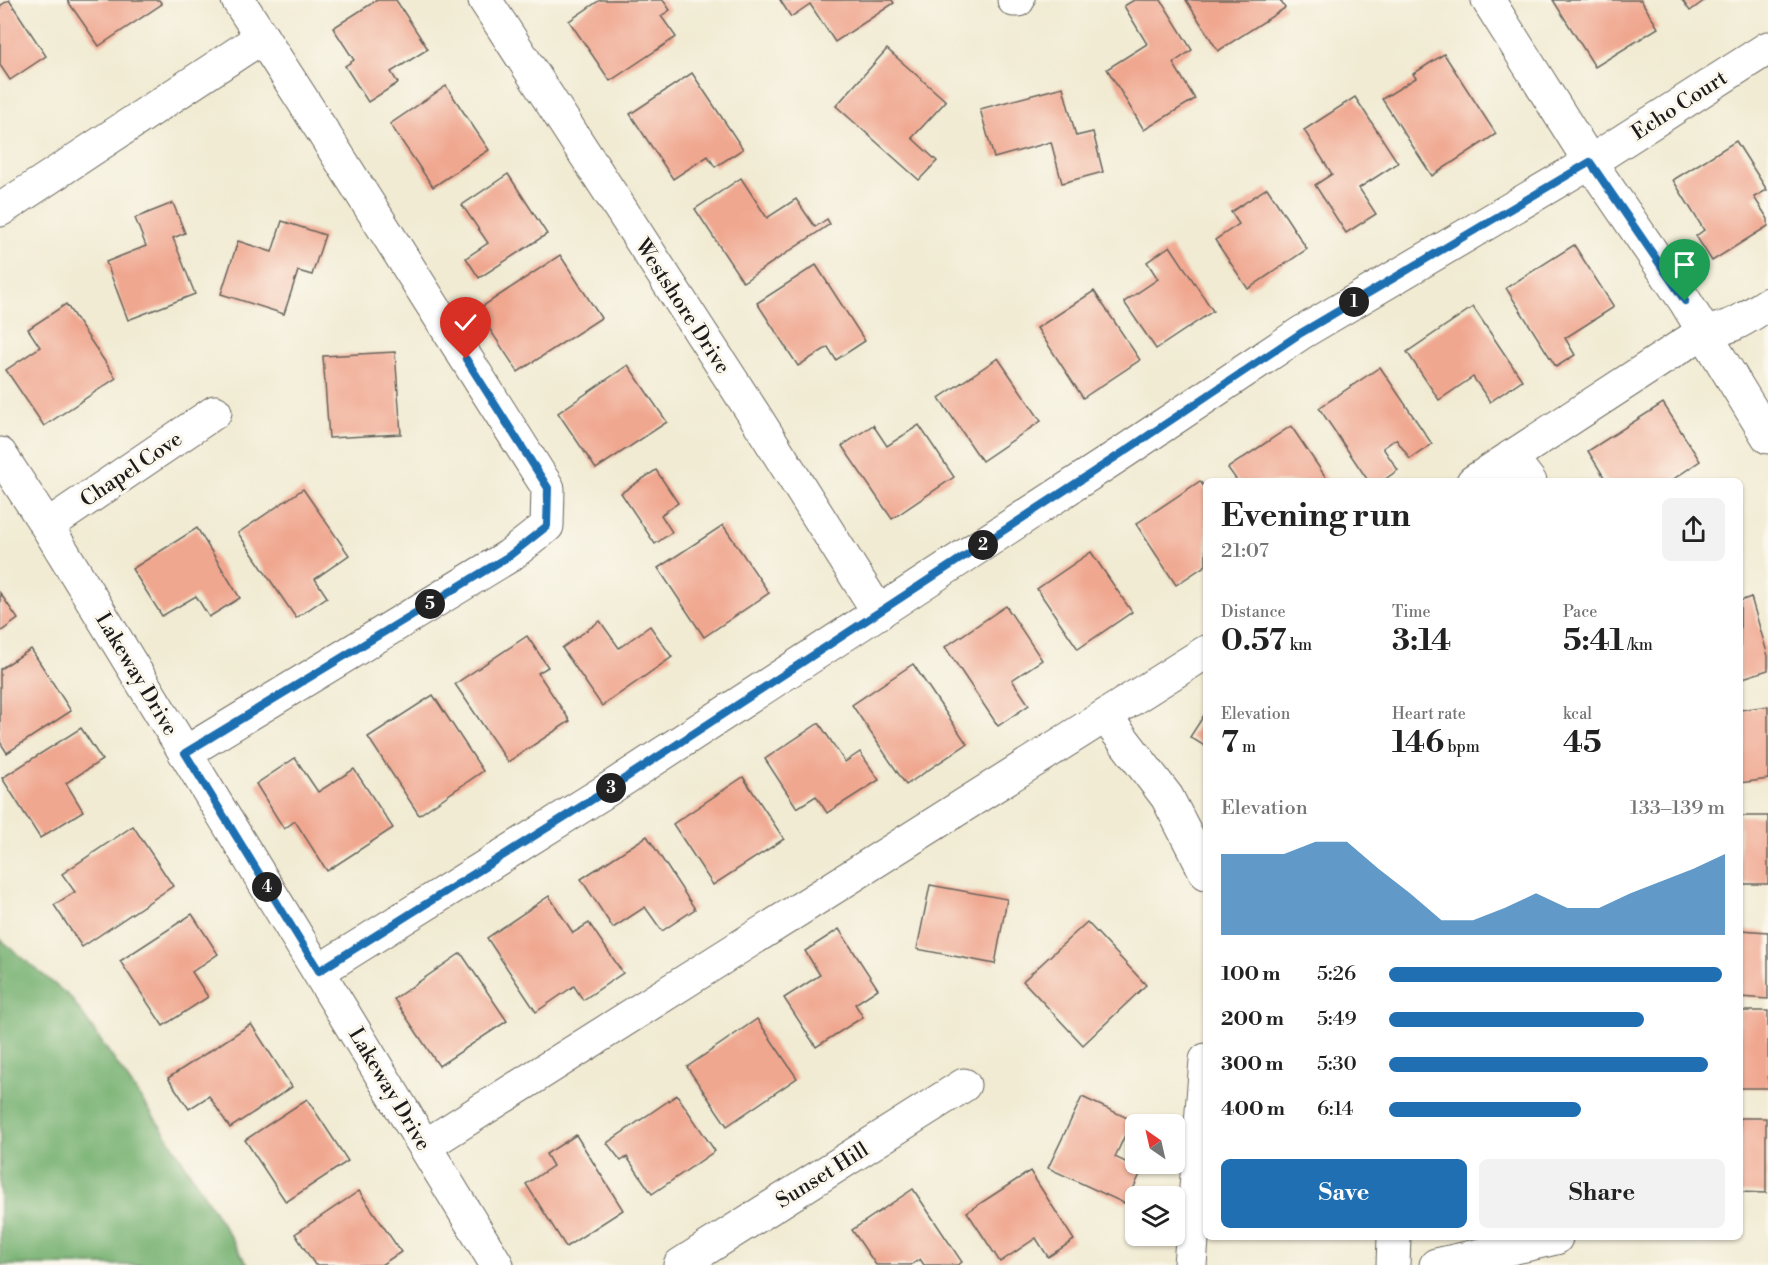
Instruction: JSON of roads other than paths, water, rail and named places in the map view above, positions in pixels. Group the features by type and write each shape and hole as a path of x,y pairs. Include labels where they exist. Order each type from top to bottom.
{"street":[{"path":"185,753 509,556 547,526 548,488 238,0"},
{"name":"Westshore Drive","path":"485,0 755,416 879,612"},
{"path":"1488,0 1590,162 1685,301 1768,437"},
{"path":"0,210 262,37"},
{"name":"Echo Court","path":"319,971 601,794 1135,445 1301,333 1590,162 1768,48"},
{"path":"1488,478 1521,469 1703,332 1722,330 1734,325 1768,304"},
{"name":"Chapel Cove","path":"47,526 215,412"},
{"name":"Lakeway Drive","path":"0,454 47,526 497,1265"},
{"path":"425,1146 1203,654"},
{"path":"1104,716 1167,797 1203,867"},
{"name":"Sunset Hill","path":"687,1263 964,1085"},
{"path":"1190,1265 1203,1098"},
{"path":"1393,1265 1394,1240"},
{"path":"1436,1265 1547,1240"}]}
